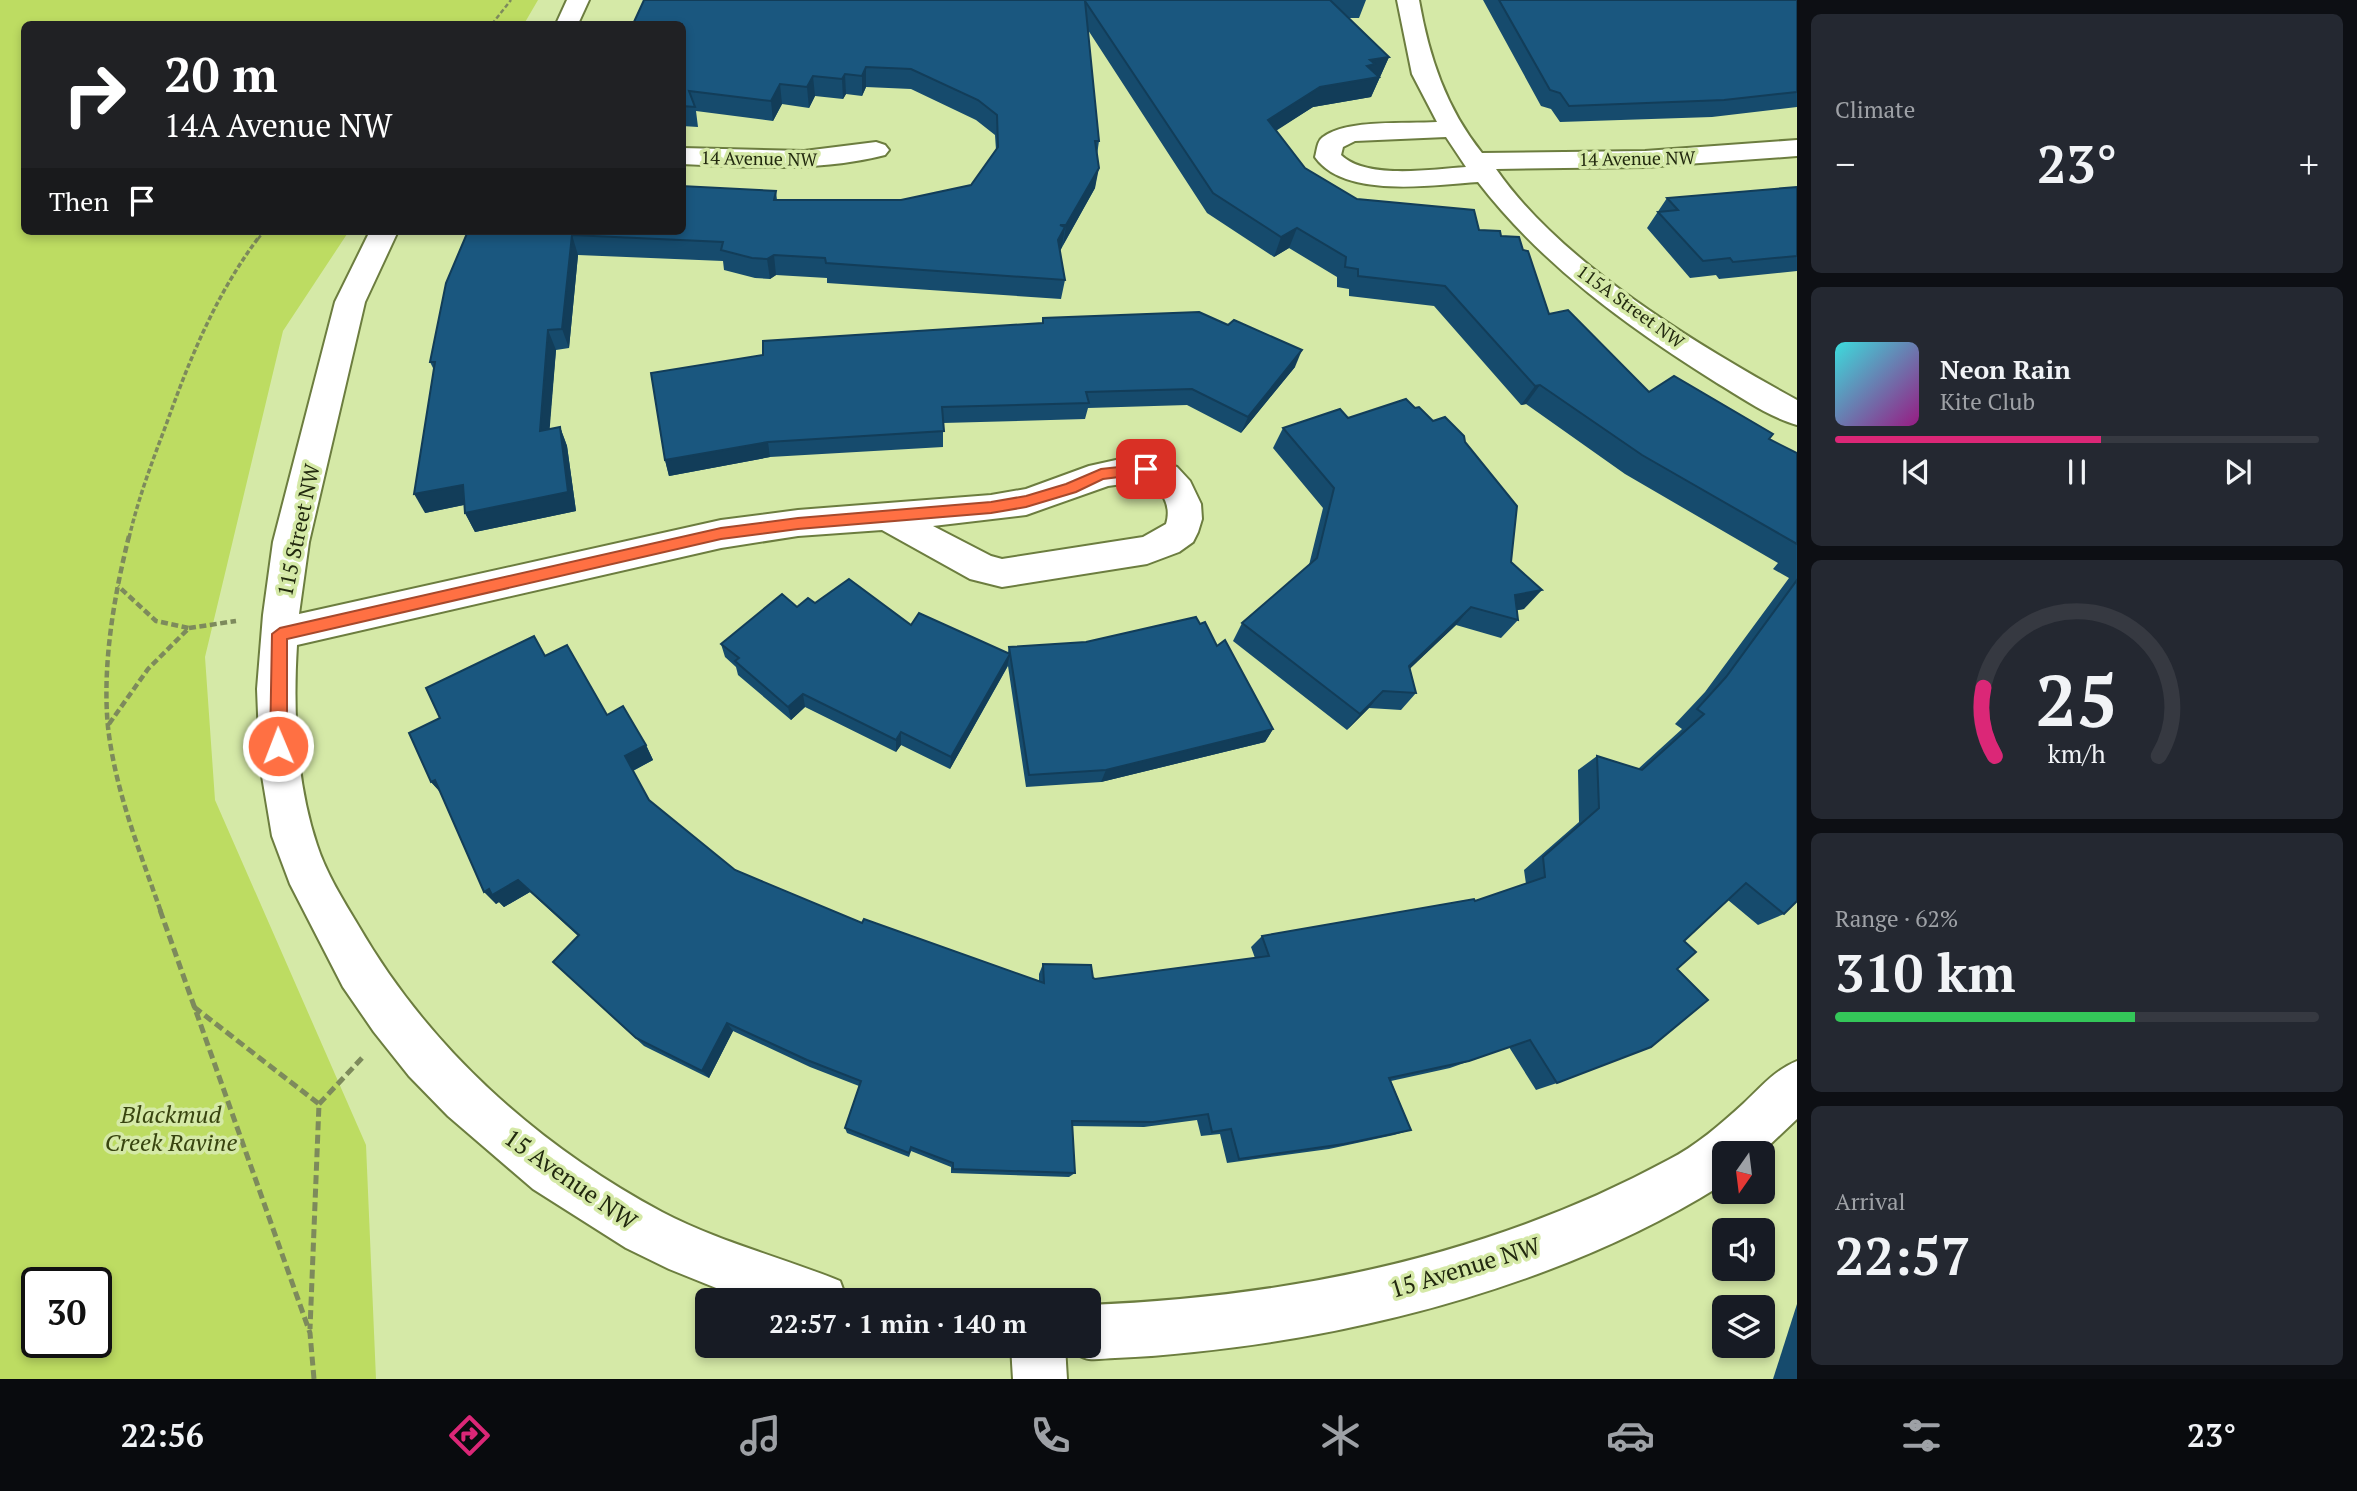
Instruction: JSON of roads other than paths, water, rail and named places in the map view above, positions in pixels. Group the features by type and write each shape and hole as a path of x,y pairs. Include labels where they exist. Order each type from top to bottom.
{"street":[{"path":"568,21 578,0"},
{"name":"115A Street NW","path":"1408,0 1422,68 1433,95 1481,167 1533,228 1611,295 1726,373 1797,414"},
{"path":"1454,129 1350,134 1331,143 1328,157 1332,164 1368,177 1481,167"},
{"name":"14 Avenue NW","path":"1481,167 1673,158 1797,148"},
{"name":"14 Avenue NW","path":"686,156 795,161 838,158 876,150"},
{"name":"115 Street NW","path":"293,839 278,746 280,634 291,542 350,302 382,235"},
{"path":"280,634 721,534 798,523 991,508 1026,502 1101,475 1146,469 1165,476 1178,490 1184,504 1185,519 1181,531 1167,542 1147,550 1002,573 983,569 888,517"},
{"name":"15 Avenue NW","path":"293,839 351,960 398,1027 464,1101 538,1163 644,1230 736,1271 786,1288"},
{"name":"15 Avenue NW","path":"1101,1332 1149,1331 1254,1320 1391,1291 1504,1260 1587,1227 1690,1176 1766,1117 1797,1085"},
{"path":"1039,1358 1040,1379"}],"park label":[{"name":"Blackmud Creek Ravine","path":"171,1128"}]}
